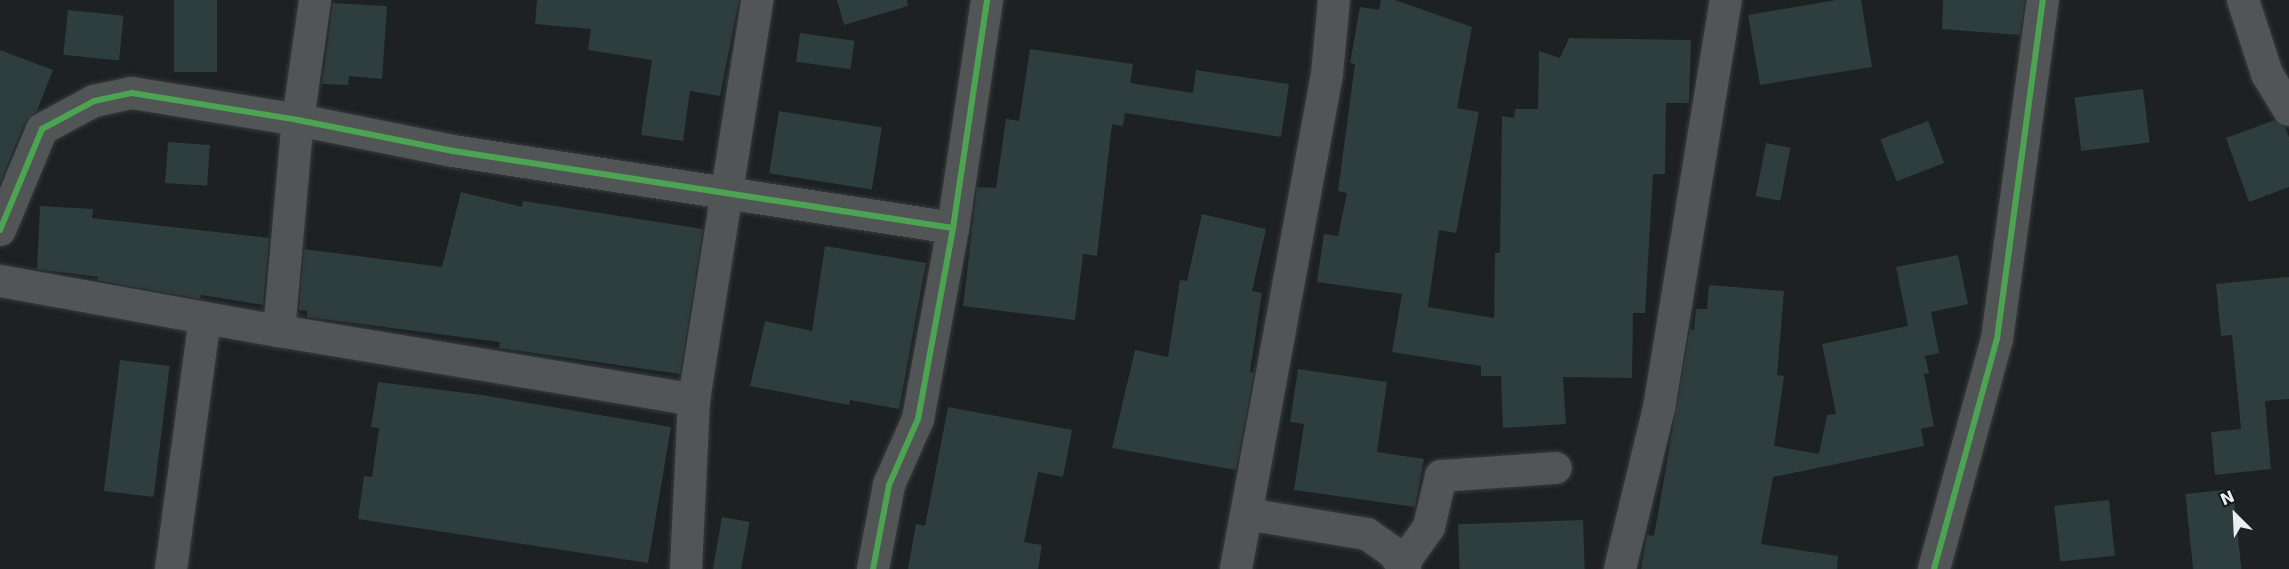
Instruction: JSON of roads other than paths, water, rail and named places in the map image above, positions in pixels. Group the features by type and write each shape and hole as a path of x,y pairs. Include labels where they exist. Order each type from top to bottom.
{"street":[{"path":"279,331 298,120 315,0"},
{"path":"686,569 694,400 729,191 757,0"},
{"path":"873,569 889,485 918,420 953,228 987,0"},
{"path":"1236,569 1327,74 1334,0"},
{"path":"1620,569 1659,408 1726,0"},
{"path":"1934,569 1997,339 2043,0"},
{"path":"2243,0 2267,74 2289,110"},
{"path":"0,230 42,129 94,101 132,93 298,120 453,151 729,191 953,228"},
{"path":"0,281 279,331 694,400"},
{"path":"171,569 205,318"},
{"path":"1246,514 1367,534 1381,542 1403,567 1429,527 1441,476 1556,468"}]}
